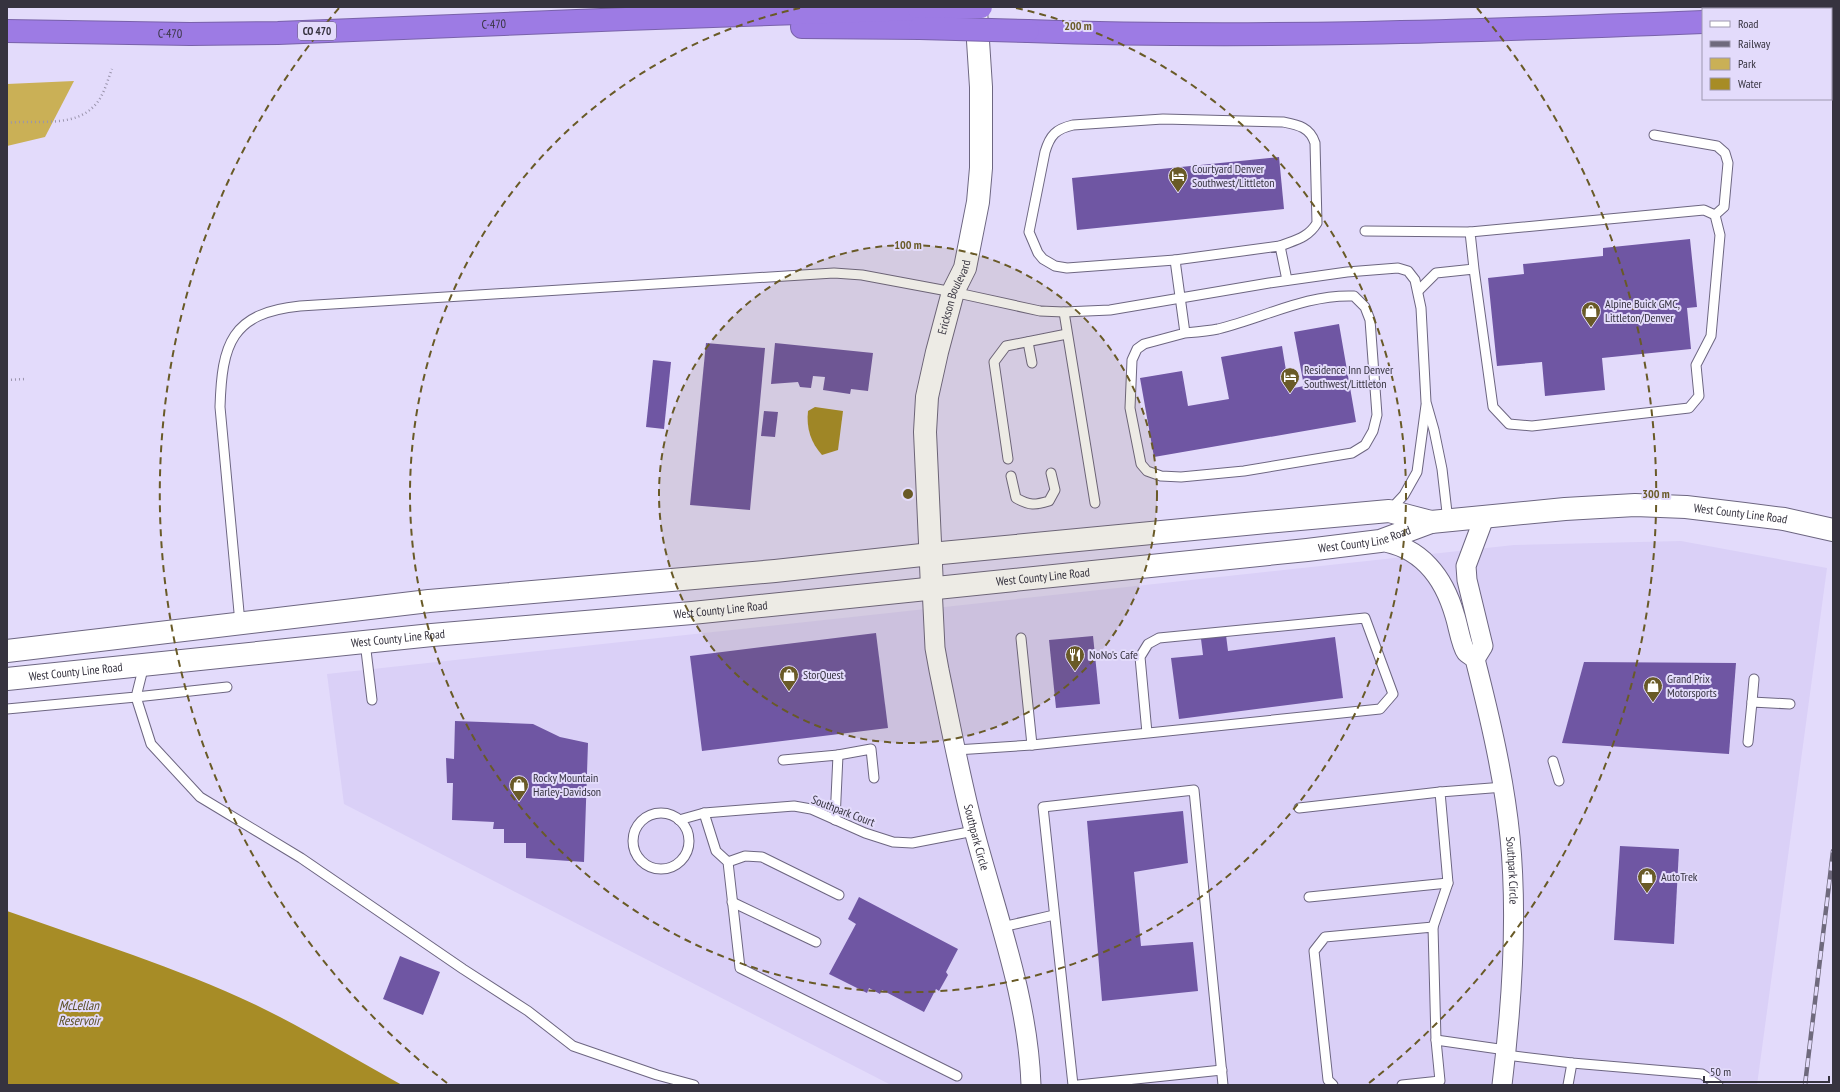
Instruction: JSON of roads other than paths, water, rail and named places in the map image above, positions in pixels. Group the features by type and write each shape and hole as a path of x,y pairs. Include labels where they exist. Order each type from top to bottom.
{"highway":[{"name":"C-470","path":"7,31 190,34 278,33 626,19 920,19 982,7"},
{"path":"920,19 1028,31 1167,35 1300,35 1702,22"}],"main road":[{"name":"Erickson Boulevard","path":"932,587 925,432 927,397 953,292 965,268 978,202 981,168 981,88 976,7"},
{"name":"West County Line Road","path":"7,651 430,601 775,571 931,554 1388,512 1440,521 1484,518 1565,508 1635,505 1686,507 1784,519 1833,530"},
{"name":"West County Line Road","path":"7,679 365,642 692,613 932,587 1307,550 1380,541 1440,521"}],"street":[{"path":"1475,659 1483,646 1467,580 1466,566 1484,518"},
{"name":"Southpark Circle","path":"1380,541 1396,544 1412,551 1426,564 1441,582 1451,602 1466,651 1475,659 1497,747 1504,787 1514,889 1512,963 1506,1052 1502,1085"},
{"name":"Southpark Circle","path":"932,587 935,648 974,831 1002,928 1021,1009 1027,1044 1031,1085"}],"lane":[{"path":"1163,119 1283,122 1299,125 1312,134 1315,143 1317,223 1311,232 1300,239 1280,246 1175,260 1067,268 1054,266 1043,259 1038,253 1029,232 1045,152 1048,144 1056,132 1060,129 1073,125 1163,119"},
{"path":"1654,135 1717,146 1725,153 1728,162 1724,207 1715,215"},
{"path":"1365,231 1470,232 1704,210 1715,215"},
{"path":"1470,232 1493,407 1509,424 1532,426 1689,408 1699,396 1696,365 1711,336 1720,235 1715,215"},
{"path":"1280,246 1287,280"},
{"path":"1175,260 1185,333"},
{"path":"240,623 220,407 221,377 224,359 239,330 250,320 264,312 280,308 324,304 834,273 862,275 953,292 1040,311 1064,312 1110,310 1287,280 1347,272 1398,268 1408,271 1415,280 1418,290 1421,308 1426,402 1421,431 1420,459 1417,472 1404,495 1388,512"},
{"path":"1418,290 1436,273 1474,269"},
{"path":"1336,295 1354,296 1365,308 1370,320 1377,415 1373,430 1364,445 1352,453 1244,471 1181,477 1161,476 1146,471 1141,464 1130,408 1132,360 1137,349 1144,344 1185,333 1217,329 1294,304 1336,295"},
{"path":"1064,312 1095,503"},
{"path":"1008,459 994,362 1006,346 1067,334"},
{"path":"1028,342 1032,363"},
{"path":"1426,402 1434,430 1442,469 1440,521"},
{"path":"1011,476 1016,498 1026,503 1037,504 1050,501 1055,490 1051,473"},
{"path":"956,750 1147,733 1380,709 1393,694 1365,618 1159,638 1148,644 1140,658 1147,733"},
{"path":"1021,638 1032,744"},
{"path":"365,642 372,700"},
{"path":"144,665 136,697 151,744 200,797 301,858 463,969 528,1011 573,1046 657,1075 694,1085"},
{"path":"1748,742 1754,679"},
{"path":"7,709 227,687"},
{"path":"1752,702 1790,704"},
{"path":"783,760 872,750 874,778"},
{"path":"835,820 838,755"},
{"path":"1553,761 1559,781"},
{"path":"1299,808 1440,792 1504,787"},
{"path":"1073,1085 1043,807 1194,790 1223,1085"},
{"path":"1402,1085 1440,1081 1436,1040 1433,927 1448,883 1440,792"},
{"name":"Southpark Court","path":"679,820 704,813 794,806 810,809 865,833 893,842 912,843 974,831"},
{"path":"664,812 679,820 688,833 689,844 686,855 679,863 669,868 658,869 647,866 639,859 633,849 632,838 636,827 643,819 653,814 664,812"},
{"path":"704,813 716,851 728,862 740,968 958,1076"},
{"path":"728,862 746,856 762,857 839,894"},
{"path":"1309,897 1448,883"},
{"path":"732,902 816,942"},
{"path":"1002,928 1054,915"},
{"path":"1333,1085 1328,1080 1314,951 1325,937 1433,927"},
{"path":"1436,1040 1572,1063 1702,1074 1718,1085"},
{"path":"1568,1085 1572,1063"},
{"path":"1078,1085 1222,1070"}],"water":[{"path":"815,407 843,411 838,450 822,455 812,440 808,423 808,411"},
{"name":"McLellan Reservoir","path":"7,911 164,966 226,991 293,1024 402,1085 7,1085"}],"railway":[{"path":"1805,1085 1833,851"}],"place":[{"name":"Courtyard Denver Southwest/Littleton","path":"1178,193"},
{"name":"Alpine Buick GMC, Littleton/Denver","path":"1591,328"},
{"name":"Residence Inn Denver Southwest/Littleton","path":"1290,394"},
{"name":"NoNo's Cafe","path":"1075,672"},
{"name":"StorQuest","path":"789,692"},
{"name":"Grand Prix Motorsports","path":"1653,703"},
{"name":"Rocky Mountain Harley-Davidson","path":"519,802"},
{"name":"AutoTrek","path":"1647,894"}]}
